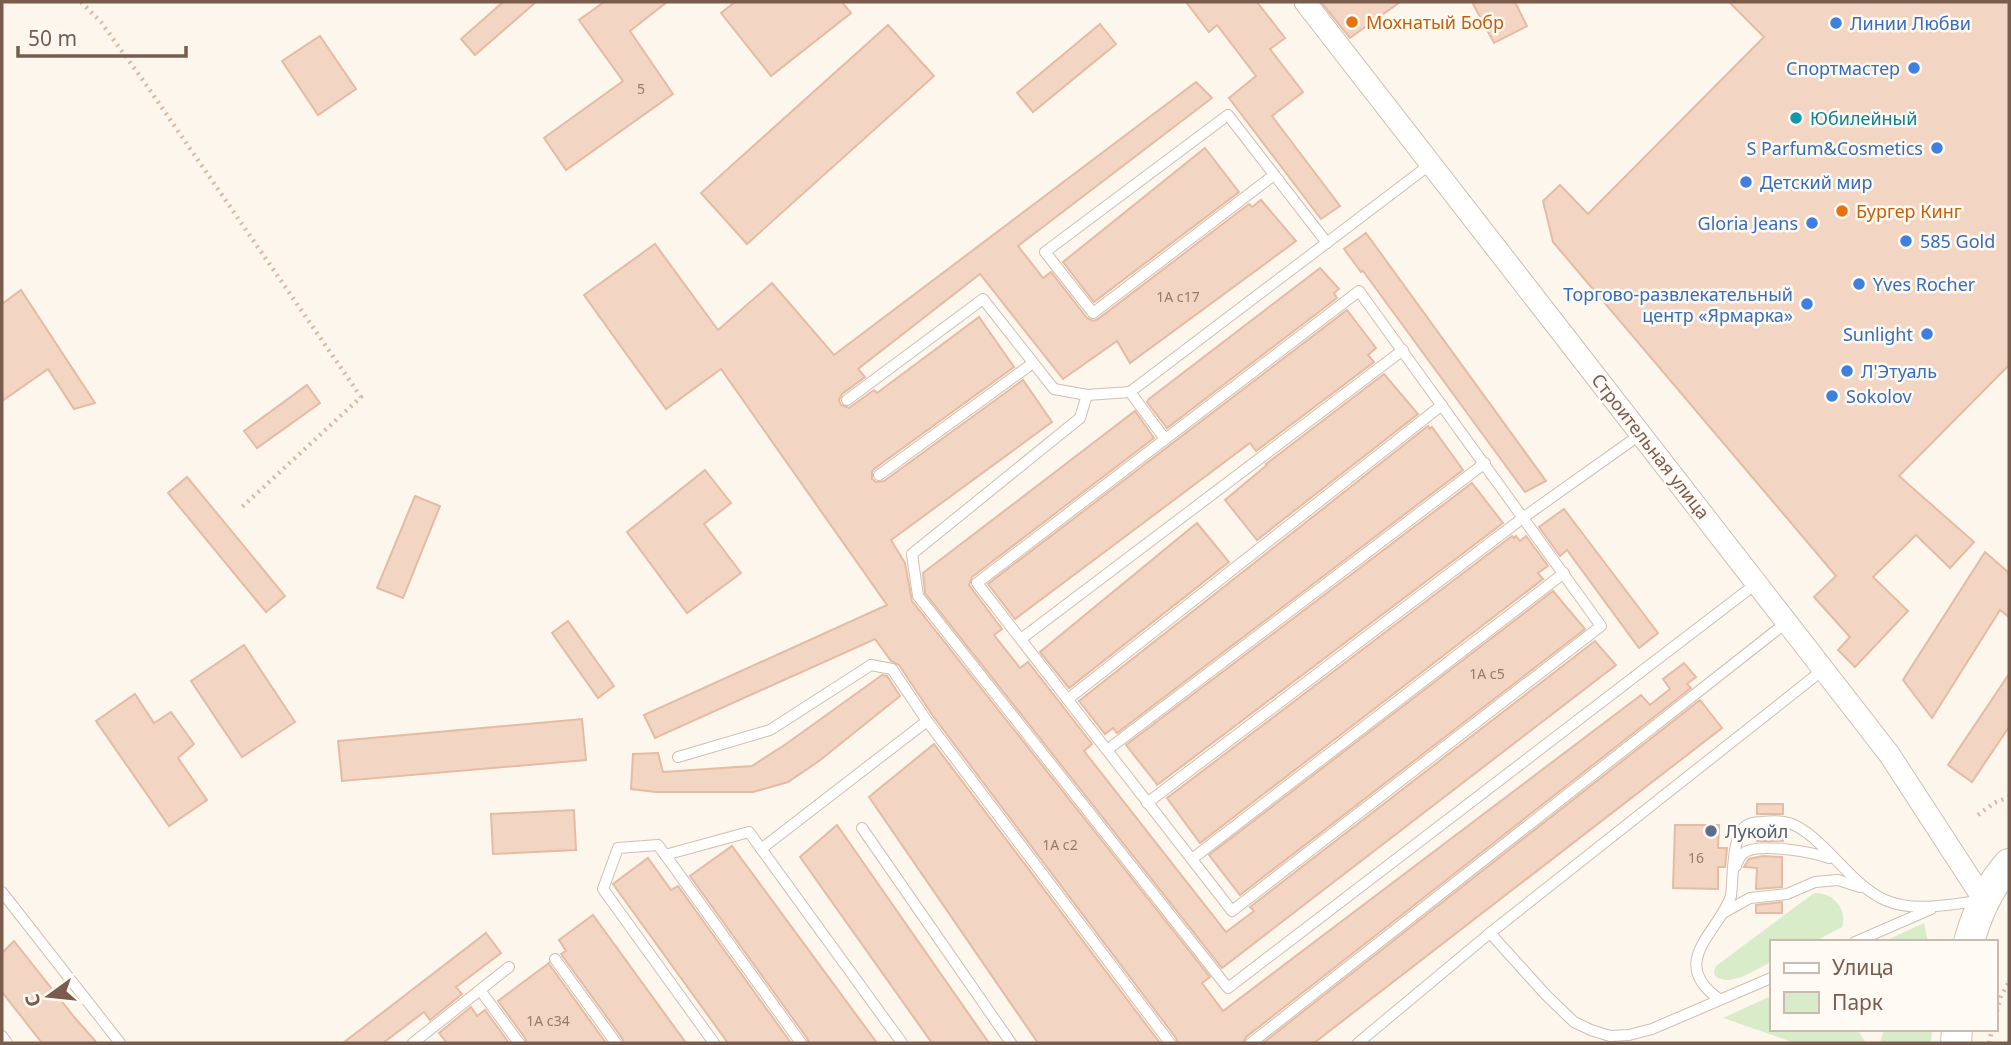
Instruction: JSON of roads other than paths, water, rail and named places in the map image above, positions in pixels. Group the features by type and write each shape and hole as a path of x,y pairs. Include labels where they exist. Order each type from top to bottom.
{"main road":[{"path":"1970,940 1984,900 2009,864"}],"street":[{"name":"Строительная улица","path":"1305,2 1889,754 1984,900"}],"lane":[{"path":"1273,175 1093,313 1045,252 1228,116 1326,243"},
{"path":"847,400 983,299 1054,389 1087,395 1130,392 1432,163"},
{"path":"1359,291 1442,405 1601,625 1232,911 977,583 1359,291"},
{"path":"1021,639 1403,350"},
{"path":"879,475 1033,363"},
{"path":"1130,392 1165,439"},
{"path":"1087,395 1080,418 912,554 918,596 1228,988 1757,583"},
{"path":"1068,699 1442,405"},
{"path":"1147,803 1524,517 1641,434"},
{"path":"1107,750 1485,463"},
{"path":"1192,859 1564,573"},
{"path":"1251,1043 1787,622"},
{"path":"678,757 770,730 871,664 892,669 927,721 1170,1043"},
{"path":"1358,1043 1490,933 1824,669"},
{"path":"761,849 927,721"},
{"path":"1719,999 1710,993 1699,975 1697,957 1731,896 1737,839 1750,822 1789,823 1814,840 1866,890"},
{"path":"862,828 1011,1043"},
{"path":"665,855 749,832 902,1043"},
{"path":"714,1043 603,888 618,848 658,845 801,1043"},
{"path":"1733,878 1739,858 1747,851 1802,850 1835,860"},
{"path":"1722,914 1750,898 1787,894 1826,880 1838,880 1906,907 1984,900"},
{"path":"2,892 120,1043"},
{"path":"1860,940 1940,905"},
{"path":"1490,933 1574,1022 1610,1035 1629,1035 1675,1021 1770,978"},
{"path":"555,959 616,1043"},
{"path":"413,1043 509,967"},
{"path":"480,990 519,1043"},
{"path":"427,1033 434,1043"},
{"path":"2,1036 8,1043"}],"place":[{"name":"Мохнатый Бобр","path":"1352,22"},
{"name":"Линии Любви","path":"1836,23"},
{"name":"Спортмастер","path":"1914,68"},
{"name":"Юбилейный","path":"1796,118"},
{"name":"S Parfum&Cosmetics","path":"1937,148"},
{"name":"Детский мир","path":"1746,182"},
{"name":"Бургер Кинг","path":"1842,211"},
{"name":"Gloria Jeans","path":"1812,223"},
{"name":"585 Gold","path":"1906,241"},
{"name":"Yves Rocher","path":"1859,284"},
{"name":"Торгово-развлекательный центр «Ярмарка»","path":"1807,304"},
{"name":"Sunlight","path":"1927,334"},
{"name":"Л'Этуаль","path":"1847,371"},
{"name":"Sokolov","path":"1832,396"},
{"name":"Лукойл","path":"1711,831"}]}
